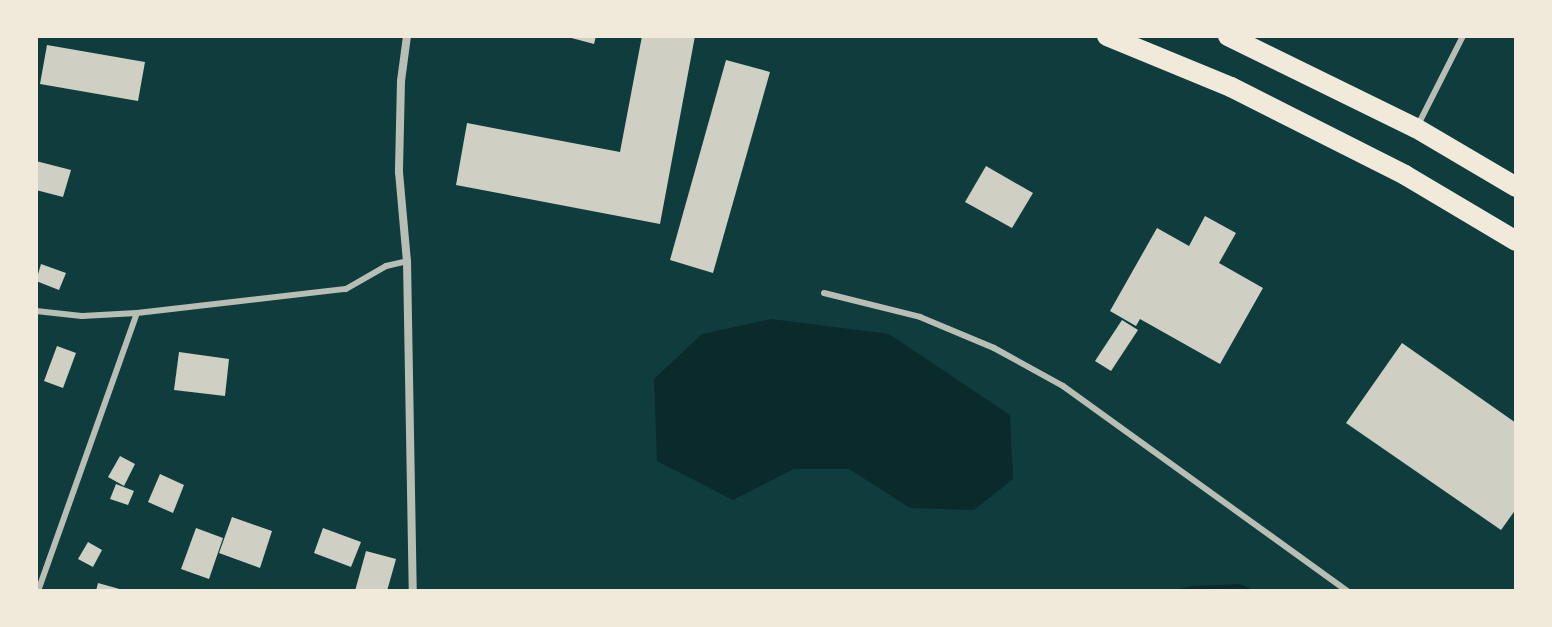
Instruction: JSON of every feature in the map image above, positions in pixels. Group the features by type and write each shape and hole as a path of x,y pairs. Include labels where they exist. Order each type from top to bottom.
{"main road":[{"path":"1107,36 1231,87 1405,175 1516,241"},
{"path":"1228,36 1416,128 1516,187"}],"street":[{"path":"407,36 401,81 399,172 407,261 413,591"}],"lane":[{"path":"1416,128 1463,36"},
{"path":"36,311 82,316 137,313 346,289 386,266 407,261"},
{"path":"824,293 920,317 994,348 1063,386 1347,591"},
{"path":"40,591 137,313"}],"water":[{"path":"771,319 889,334 1010,415 1013,479 974,510 910,508 849,469 794,469 733,500 657,461 654,379 702,334"},
{"path":"1240,584 1255,591 1171,591 1192,586"}],"building":[{"path":"564,36 596,36 594,44"},
{"path":"642,36 695,36 660,224 456,185 467,123 620,152"},
{"path":"47,45 145,62 138,101 40,84"},
{"path":"726,60 770,72 713,273 670,260"},
{"path":"36,161 71,170 63,197 36,190"},
{"path":"986,166 1033,193 1012,228 965,202"},
{"path":"1205,216 1236,233 1219,263 1263,288 1220,364 1140,319 1136,326 1110,311 1157,228 1189,246"},
{"path":"41,264 66,273 59,290 36,281"},
{"path":"1122,320 1138,330 1111,371 1095,361"},
{"path":"1402,343 1516,423 1516,509 1501,530 1346,423"},
{"path":"57,346 76,353 63,388 44,381"},
{"path":"179,352 229,359 225,396 174,390"},
{"path":"120,456 135,464 124,486 108,477"},
{"path":"160,474 184,485 173,513 148,502"},
{"path":"116,484 134,491 128,505 110,499"},
{"path":"232,517 272,531 260,568 219,553"},
{"path":"196,528 223,538 209,579 181,569"},
{"path":"323,528 361,542 351,567 314,553"},
{"path":"88,542 102,550 93,567 78,559"},
{"path":"366,551 396,559 387,591 355,591"},
{"path":"98,583 123,590 123,591 96,591"}]}
